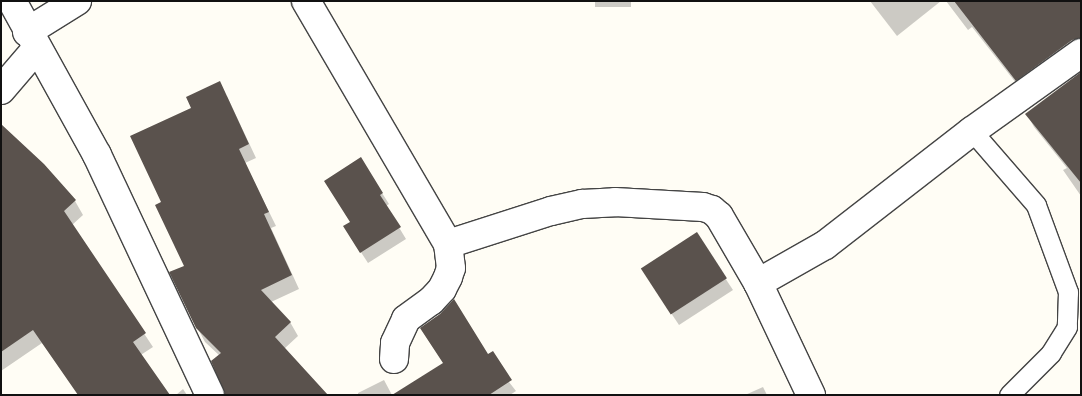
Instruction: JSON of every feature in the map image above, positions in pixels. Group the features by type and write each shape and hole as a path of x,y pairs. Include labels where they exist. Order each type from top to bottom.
{"street":[{"path":"12,1 96,155 210,395"},
{"path":"1,90 32,40 77,1"},
{"path":"306,1 448,244 451,268 448,277 442,288 431,300 406,318 395,343 394,359"},
{"path":"758,282 825,245 972,131 1081,53"},
{"path":"448,244 551,211 582,204 615,202 703,207 712,210 719,216 758,282 811,395"}],"lane":[{"path":"972,131 1036,205 1068,292 1067,327 1051,353 1009,395"}],"building":[{"path":"954,1 1081,1 1081,38 1072,40 1016,81"},
{"path":"1081,72 1081,183 1025,114"},
{"path":"220,81 249,144 239,149 269,212 264,214 292,275 261,290 291,322 275,337 328,395 225,395 211,361 221,353 196,328 169,272 184,266 155,205 161,202 130,136 191,108 186,97"},
{"path":"1,124 44,164 76,200 64,211 146,333 133,342 170,395 78,395 33,330 1,352"},
{"path":"361,157 383,193 380,195 401,227 360,253 343,226 350,222 324,181"},
{"path":"697,232 727,278 671,315 641,268"},
{"path":"454,299 488,354 493,351 512,380 489,395 392,395 443,363 420,328 440,314"}]}
